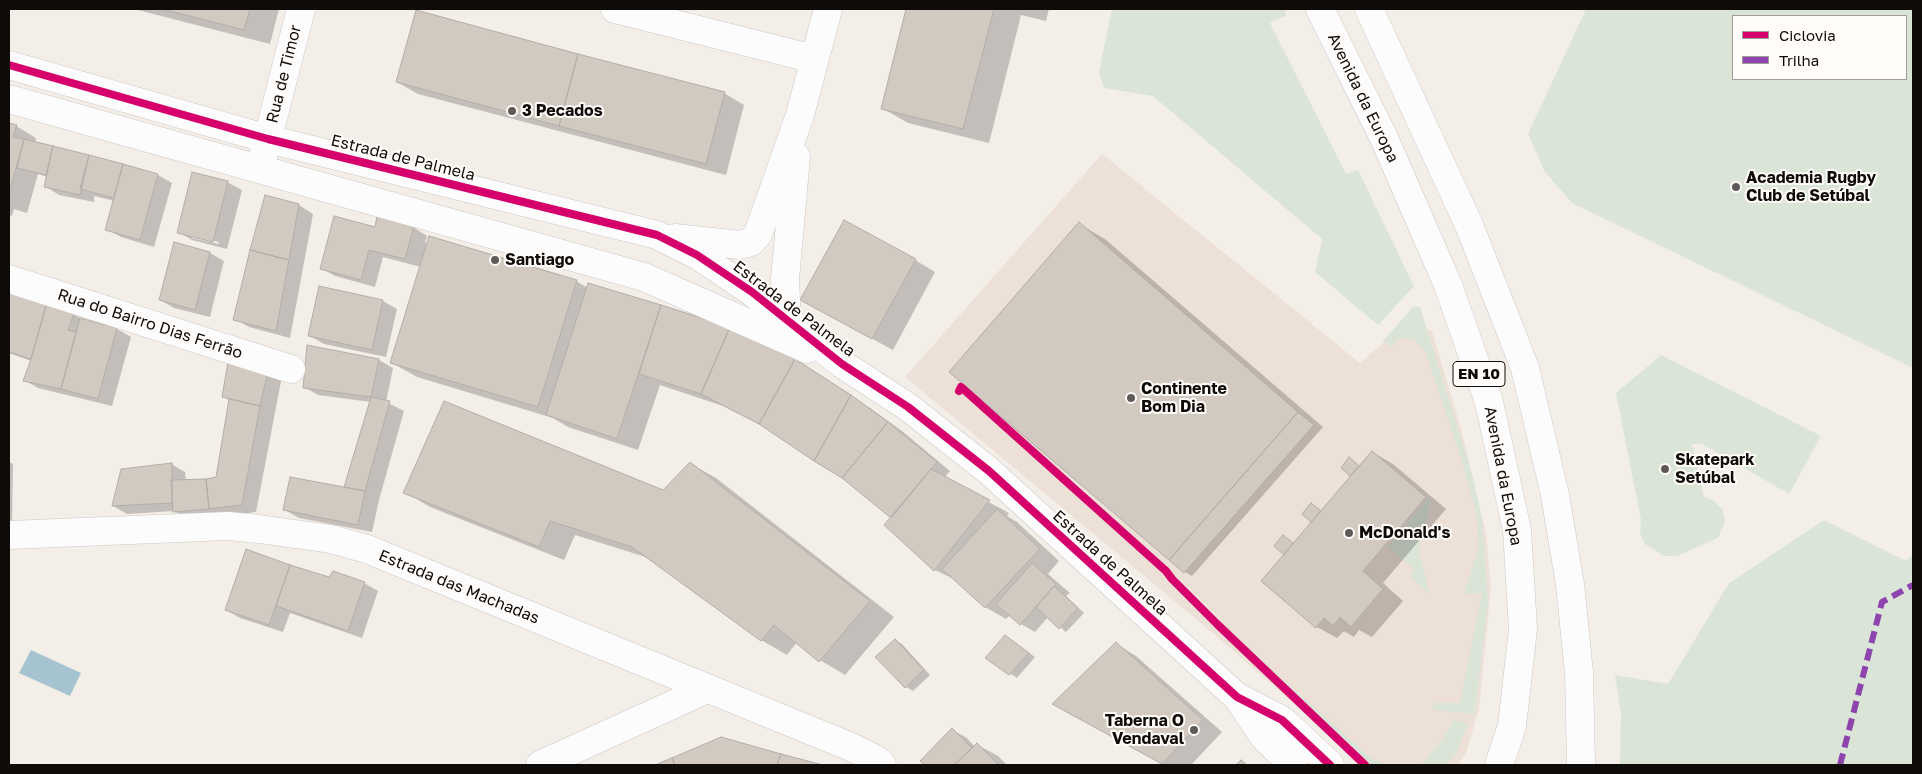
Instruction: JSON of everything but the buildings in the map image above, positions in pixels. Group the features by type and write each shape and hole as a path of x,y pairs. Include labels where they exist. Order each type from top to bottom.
{"street":[{"name":"Rua de Timor","path":"260,169 300,9"},
{"path":"615,9 814,59"},
{"path":"657,235 740,246 751,242 758,234 800,115 828,9"},
{"name":"Avenida da Europa","path":"1320,9 1384,138 1448,285 1489,402 1517,530 1523,629 1512,726 1499,765"},
{"name":"EN 10","path":"1370,9 1469,225 1525,368 1554,495 1570,584 1579,673 1581,765"},
{"name":"Estrada de Palmela","path":"9,64 268,139 657,235 697,255 752,292 842,364 908,407 989,471 1238,697 1264,737 1293,765"},
{"name":"Estrada de Palmela","path":"9,99 644,277 842,364"},
{"path":"787,320 785,279 800,115"},
{"name":"Rua do Bairro Dias Ferrão","path":"9,279 291,369"},
{"name":"Estrada das Machadas","path":"9,535 228,526 332,539 367,549 851,747 877,760 882,765"},
{"path":"540,765 707,689"},
{"name":"Estrada de Palmela","path":"1238,697 1282,720 1330,765"}],"shaded area":[{"path":"1102,154 1360,363 1407,322 1432,331 1462,432 1486,535 1491,587 1479,709 1466,753 1457,765 1365,765 1208,629 905,377"}],"green space":[{"path":"1112,9 1284,9 1287,15 1270,23 1346,174 1358,170 1414,286 1378,325 1315,272 1322,239 1153,96 1104,88 1099,72"},
{"name":"Academia Rugby Club de Setúbal","path":"1586,9 1913,9 1913,368 1572,203 1545,172 1528,134"},
{"path":"1413,307 1420,307 1472,474 1482,517 1488,601 1475,714 1432,710 1435,703 1460,703 1482,593 1464,594 1479,546 1477,516 1462,462 1425,351 1414,340 1400,338 1390,347 1383,341"},
{"name":"Skatepark Setúbal","path":"1661,355 1821,436 1789,494 1702,444 1692,444 1704,497 1713,500 1723,510 1725,521 1718,538 1677,556 1664,556 1645,544 1640,533 1641,520 1616,393"},
{"path":"1428,499 1430,500 1428,516 1420,534 1419,552 1430,594 1410,577 1414,569 1388,547"},
{"path":"1824,520 1906,561 1913,554 1913,765 1620,765 1621,713 1615,675 1668,684 1729,583"},
{"path":"1237,638 1370,757 1386,765 1370,765"},
{"path":"1453,720 1468,723 1457,752 1446,765 1420,765 1442,741"}],"water":[{"path":"31,650 81,673 70,696 19,673"}],"marked path":[{"path":"1840,765 1882,602 1913,585"}],"cycle path":[{"path":"9,65 268,139 657,235 697,255 752,292 842,364 908,407 989,471 1237,697 1282,720 1330,765"},
{"path":"959,391 961,387 1166,571 1217,624 1365,765"}],"place":[{"name":"3 Pecados","path":"512,111"},
{"name":"Academia Rugby Club de Setúbal","path":"1736,187"},
{"name":"Santiago","path":"495,260"},
{"name":"Continente Bom Dia","path":"1131,398"},
{"name":"Skatepark Setúbal","path":"1665,469"},
{"name":"McDonald's","path":"1349,533"},
{"name":"Taberna O Vendaval","path":"1194,730"}]}
